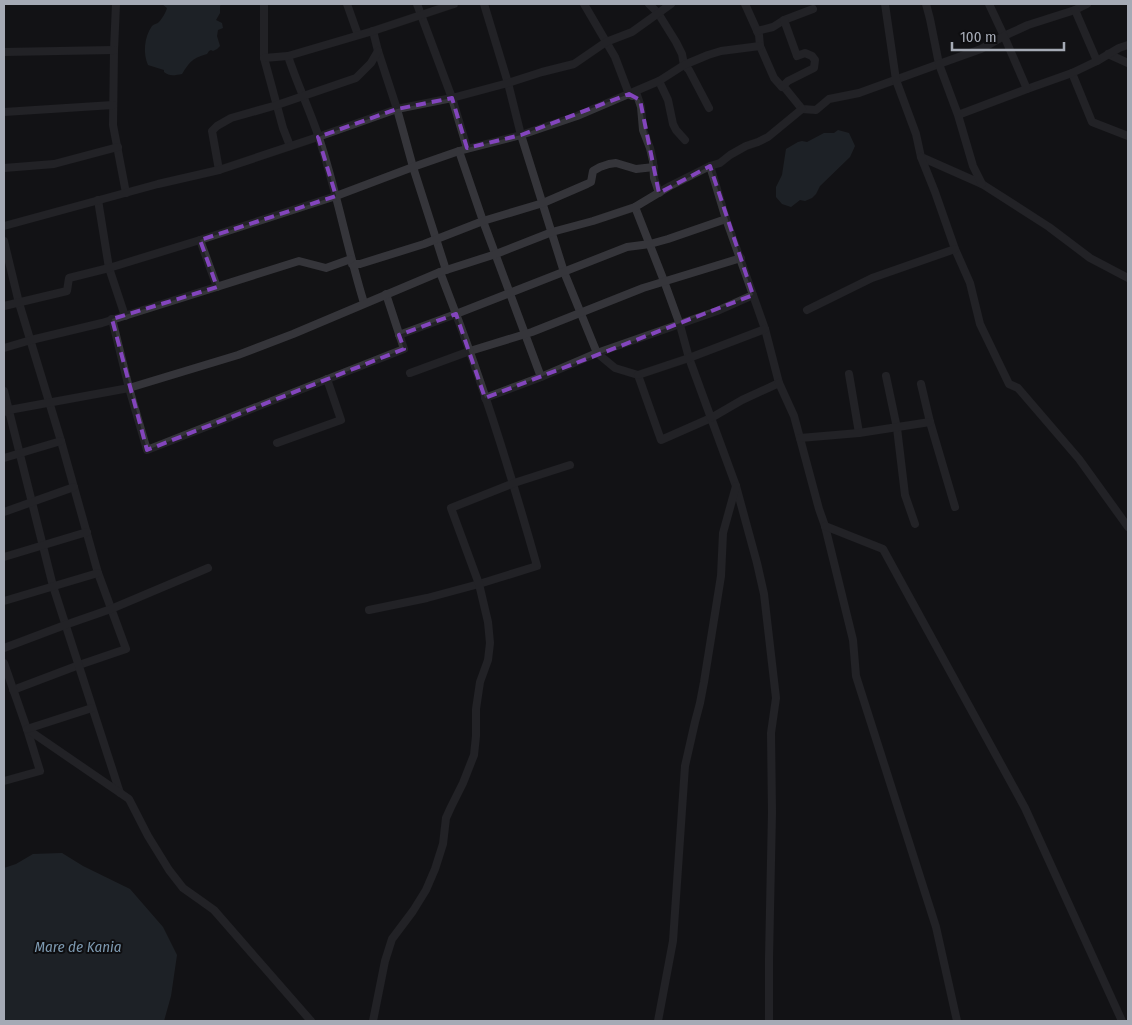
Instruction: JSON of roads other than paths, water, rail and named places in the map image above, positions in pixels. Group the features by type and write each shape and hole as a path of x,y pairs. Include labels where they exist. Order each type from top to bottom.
{"street":[{"path":"116,4 113,125 126,193"},
{"path":"264,4 264,58 290,146"},
{"path":"347,4 358,36"},
{"path":"417,4 452,98 463,150 484,221 541,377"},
{"path":"264,58 288,56 358,36 454,4"},
{"path":"484,4 508,83 521,135 564,272 597,353 616,368 638,375 765,329"},
{"path":"584,4 618,62 629,94"},
{"path":"650,4 658,13 682,54 684,65 689,70 709,108"},
{"path":"4,226 158,184 219,170 397,109 452,98 574,64 606,42 632,32 671,4"},
{"path":"745,4 759,35 760,46 774,78 782,87 786,88 802,109"},
{"path":"885,4 896,80 916,134 921,157 970,284 980,324 1009,384 1018,388 1079,459 1128,526"},
{"path":"936,4 926,5 939,64 958,115 973,166 982,184"},
{"path":"989,4 1027,89"},
{"path":"6,411 129,388 238,355 443,271 496,254 552,232 593,222 635,207 670,186 720,163 746,146 768,137 802,109 816,110 829,99 859,93 896,80 981,48 1028,25 1088,4"},
{"path":"757,32 813,9"},
{"path":"1075,10 1098,61"},
{"path":"782,87 788,81 814,68 815,60 812,56 805,53 797,56 784,20"},
{"path":"369,610 427,598 537,566 514,483 456,314 443,271 437,239 413,167 373,31"},
{"path":"958,115 1072,73 1128,45"},
{"path":"4,306 67,291 70,278 200,240 336,196 463,150 521,135 577,116 658,81 684,65 708,55 721,51 760,46"},
{"path":"4,52 114,50"},
{"path":"219,170 212,131 217,126 231,118 277,105 356,78 371,63 378,52"},
{"path":"1108,54 1128,62"},
{"path":"288,56 318,137 336,196 364,303"},
{"path":"1072,73 1092,122 1128,136"},
{"path":"658,81 668,100 673,124 685,140"},
{"path":"629,94 632,96 637,95 640,100 644,130 650,148 654,178 659,193"},
{"path":"4,112 113,105"},
{"path":"4,168 54,164 118,148"},
{"path":"921,157 982,184 1049,227 1090,258 1128,278"},
{"path":"4,348 102,323 299,261 326,268 352,262 360,264 378,259 484,221 543,203 591,182 595,170 609,164 636,169 654,167"},
{"path":"710,166 726,219 765,329 779,383 794,416 825,526 853,640 856,676 936,927 957,1021"},
{"path":"98,200 109,268 124,316"},
{"path":"635,207 680,325 689,358 736,486 764,594 776,698 771,733 772,812 769,1021"},
{"path":"399,335 627,248 668,239 726,219"},
{"path":"200,240 217,287"},
{"path":"4,241 19,303 50,403 98,573 126,649 13,690"},
{"path":"807,310 872,278 956,249"},
{"path":"410,373 470,351 525,334 643,288 740,258"},
{"path":"112,319 147,450 404,349 386,294"},
{"path":"485,398 597,353 717,311 753,295"},
{"path":"849,374 859,433"},
{"path":"638,375 660,440 711,418 742,400 779,383"},
{"path":"886,376 897,428 905,495 915,524"},
{"path":"277,443 341,420 328,379"},
{"path":"921,384 930,422 956,506"},
{"path":"4,391 6,411 20,453 53,586 120,793"},
{"path":"800,438 859,433 930,422"},
{"path":"4,458 61,441"},
{"path":"373,1021 392,939 414,911 426,890 443,844 446,818 474,755 476,709 480,682 488,660 490,643 488,622 479,584 451,508 514,483 570,465"},
{"path":"658,1021 673,941 685,766 704,682 721,576 723,533 736,486"},
{"path":"4,512 74,487"},
{"path":"825,526 883,549 1025,808 1122,1021"},
{"path":"4,557 87,532"},
{"path":"4,648 65,624 111,609 208,568"},
{"path":"4,601 98,573"},
{"path":"4,663 40,771 4,782"},
{"path":"27,729 92,708"},
{"path":"27,729 129,799 148,836 169,870 183,888 214,910 311,1021"}],"water":[{"path":"162,4 221,4 220,13 216,20 222,23 223,28 218,30 217,36 220,46 192,61 182,74 168,75 164,70 148,65 146,61 145,46 147,35 152,26 159,22 166,11 167,8"},
{"path":"838,130 849,133 855,146 850,157 820,186 812,198 805,201 800,200 791,207 782,204 776,197 776,187 782,175 786,149 798,142 807,142 824,133 834,133"},
{"name":"Mare de Kania","path":"62,853 83,866 130,889 163,927 177,955 171,996 164,1021 4,1021 4,868 16,864 33,854"}]}
